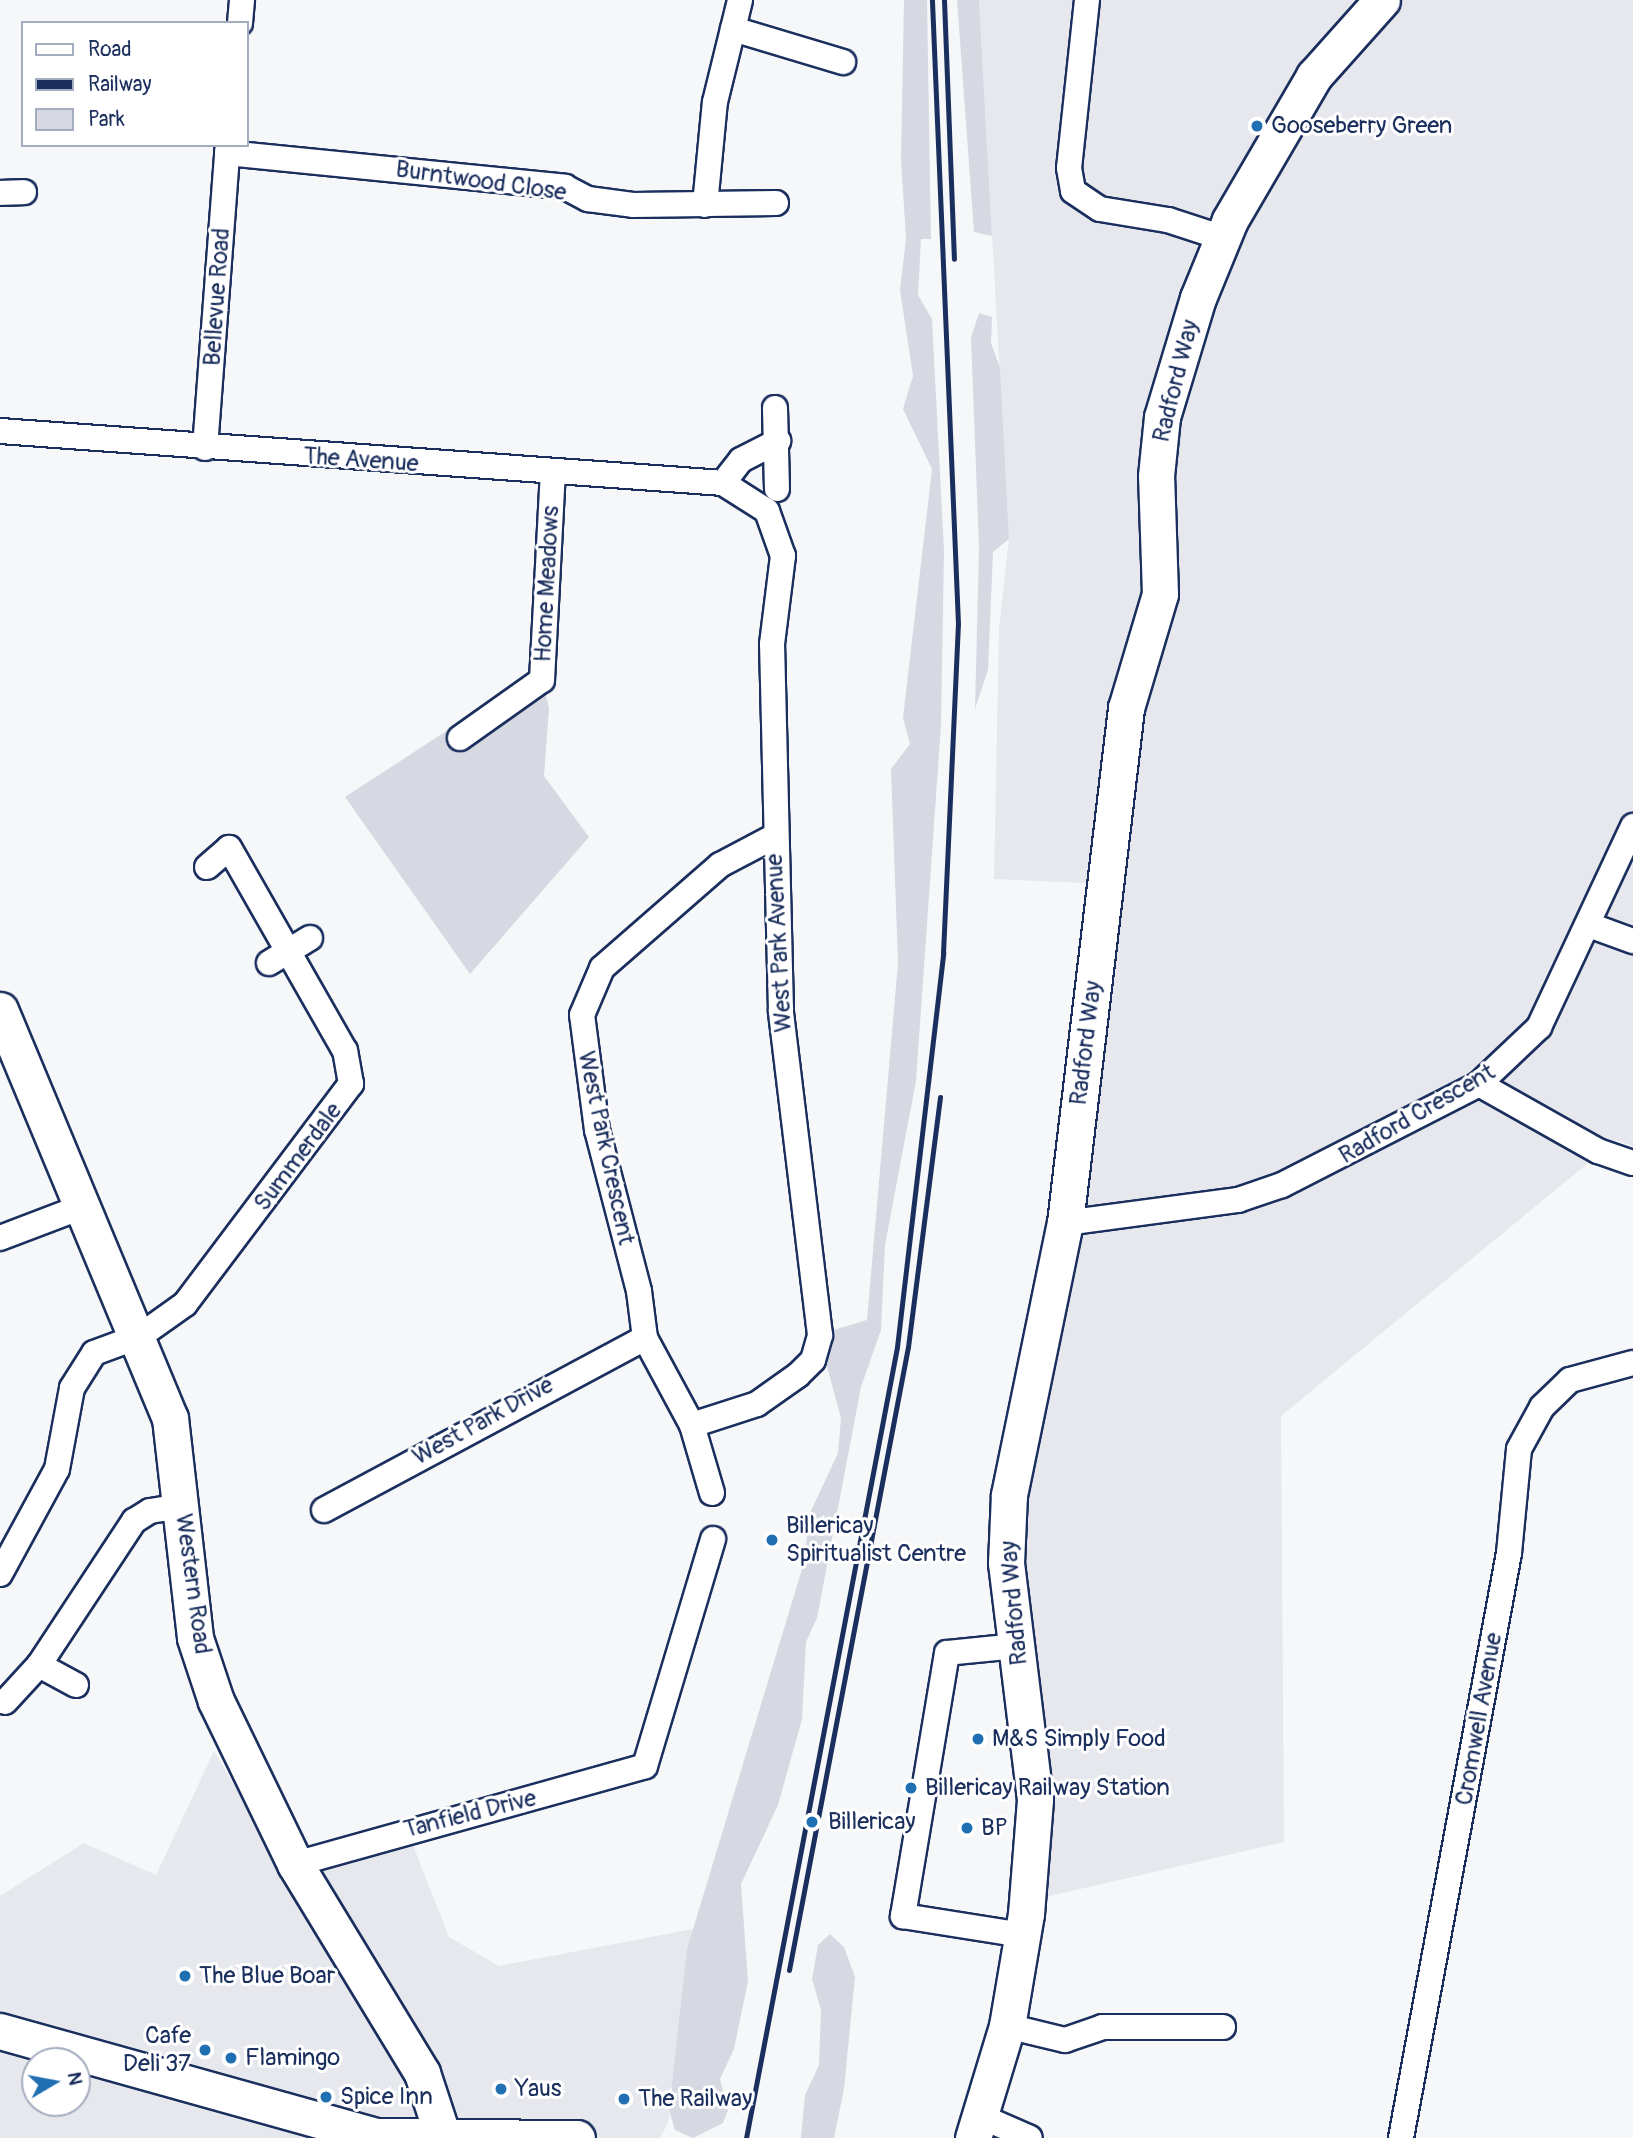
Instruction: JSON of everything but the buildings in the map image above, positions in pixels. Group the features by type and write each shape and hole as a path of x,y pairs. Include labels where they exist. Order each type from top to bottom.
{"street":[{"path":"240,21 242,0"},
{"path":"705,205 715,102 740,0"},
{"path":"1087,0 1069,168 1073,191 1093,207 1168,220 1223,238"},
{"name":"Radford Way","path":"977,2127 1007,2026 1023,1935 1035,1799 1006,1563 1009,1495 1065,1223 1126,708 1160,594 1156,476 1162,417 1223,238 1314,76 1382,0"},
{"path":"733,29 843,62"},
{"name":"Burntwood Close","path":"228,149 565,187 588,199 633,205 776,203"},
{"name":"Bellevue Road","path":"205,448 228,149"},
{"path":"775,408 778,441 777,489"},
{"name":"The Avenue","path":"0,431 205,448 723,483"},
{"path":"723,483 741,460 778,441"},
{"name":"Home Meadows","path":"460,738 542,680 553,471"},
{"name":"West Park Avenue","path":"692,1425 757,1404 798,1376 813,1360 820,1335 789,1103 775,836 772,644 783,556 767,511 723,483"},
{"name":"Radford Crescent","path":"1065,1223 1238,1200 1282,1185 1479,1084 1539,1027 1633,826"},
{"name":"West Park Crescent","path":"712,1493 692,1425 645,1338 587,1080 585,1004 601,968 663,913 720,865 775,836"},
{"name":"Summerdale","path":"0,1574 8,1552 57,1469 82,1370 94,1353 141,1336 185,1304 351,1084 345,1051 289,950 235,842 207,867"},
{"path":"1588,925 1633,941"},
{"name":"Western Road","path":"0,1010 79,1208 141,1336 170,1418 195,1638 216,1701 295,1864 402,2036 434,2136"},
{"path":"1479,1084 1598,1151 1633,1163"},
{"path":"0,1238 79,1208"},
{"name":"West Park Drive","path":"324,1510 645,1338"},
{"name":"Cromwell Avenue","path":"1401,2138 1509,1553 1519,1450 1542,1407 1570,1380 1633,1363"},
{"path":"5,1702 39,1665 134,1521 150,1511 181,1506"},
{"name":"Tanfield Drive","path":"295,1864 645,1766 713,1539"},
{"path":"1017,1646 947,1653 903,1916 1023,1935"},
{"path":"39,1665 76,1685"},
{"path":"1007,2026 1065,2040 1102,2027 1223,2027"},
{"path":"0,2031 375,2136 577,2138"},
{"path":"977,2127 1030,2138"}],"shaded area":[{"path":"979,0 1633,0 1633,1146 1616,1140 1281,1416 1284,1842 1041,1898 1021,1524 1105,884 994,879 999,628 1009,539"},
{"path":"214,1751 287,1875 411,1840 449,1937 499,1966 693,1929 668,2123 660,2138 0,2138 0,1896 84,1843 156,1875"}],"green space":[{"path":"904,0 927,0 931,239 921,239 918,295 932,319 944,551 941,725 916,1081 885,1245 881,1330 861,1387 817,1618 806,1642 802,1719 778,1805 741,1884 748,1981 734,2049 720,2079 728,2110 723,2123 693,2138 675,2130 669,2110 687,1949 802,1569 811,1511 838,1453 841,1418 826,1363 827,1332 867,1320 898,963 891,769 910,744 903,718 932,469 903,409 913,376 900,290 906,238 901,160"},
{"path":"957,0 979,0 992,236 974,232"},
{"path":"979,313 992,317 991,343 1000,368 1009,539 993,552 988,670 975,709 979,547 971,338"},
{"path":"542,680 549,708 544,776 589,837 470,974 345,797 451,728 459,738"},
{"path":"830,1934 844,1947 855,1977 844,2089 834,2138 801,2138 805,2095 819,2065 821,2010 812,1979 818,1945"}],"railway":[{"path":"746,2138 897,1347 943,953 958,624 932,0"},
{"path":"944,0 954,259"},
{"path":"789,1970 908,1347 940,1097"}],"place":[{"name":"Gooseberry Green","path":"1257,126"},
{"name":"Billericay Spiritualist Centre","path":"772,1540"},
{"name":"M&S Simply Food","path":"978,1739"},
{"name":"Billericay Railway Station","path":"911,1788"},
{"name":"Billericay","path":"812,1822"},
{"name":"BP","path":"967,1828"},
{"name":"The Blue Boar","path":"185,1976"},
{"name":"Cafe Deli 37","path":"205,2050"},
{"name":"Flamingo","path":"231,2058"},
{"name":"Yaus","path":"501,2089"},
{"name":"Spice Inn","path":"326,2097"},
{"name":"The Railway","path":"624,2099"}]}
